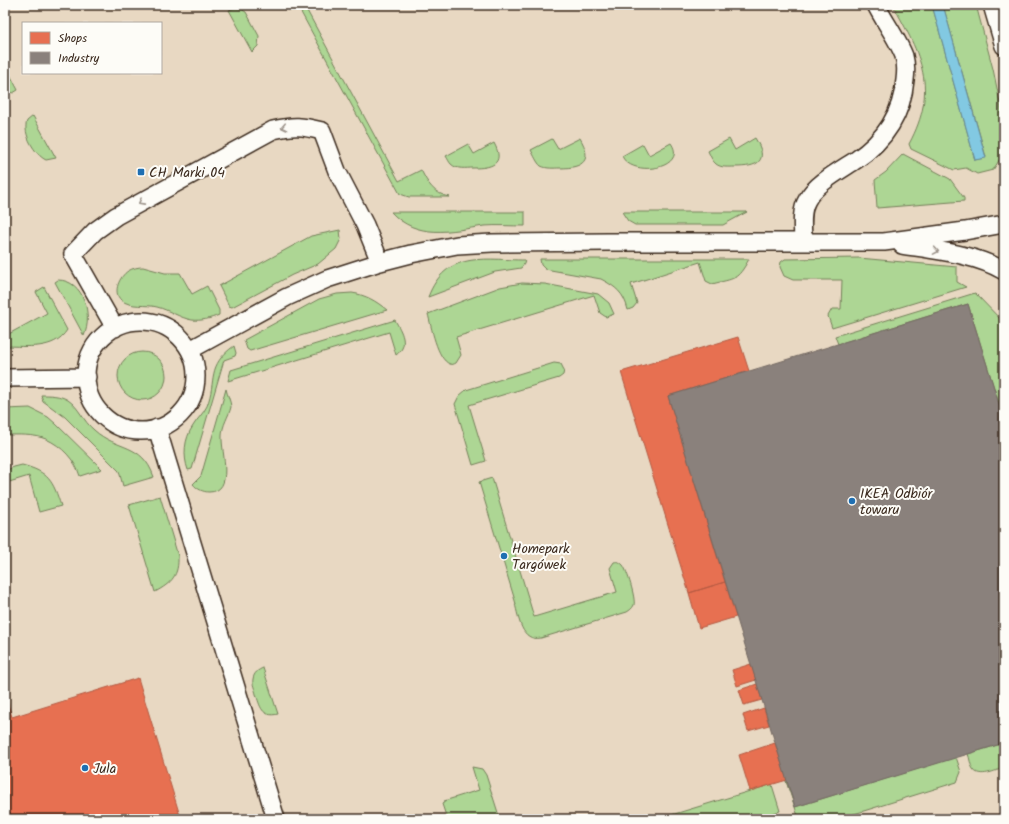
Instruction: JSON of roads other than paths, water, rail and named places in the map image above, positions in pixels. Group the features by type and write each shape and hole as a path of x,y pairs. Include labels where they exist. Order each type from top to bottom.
{"lane":[{"path":"803,242 803,210 807,200 818,187 861,156 882,137 892,124 904,96 906,67 904,56 876,5"},
{"path":"992,5 1004,46"},
{"path":"115,328 74,254 95,232 116,216 273,130 290,126 303,126 322,131 337,171 366,225 380,262"},
{"path":"190,350 306,288 327,279 380,262 451,246 492,243 884,242 965,232 1004,224"},
{"path":"884,242 965,257 986,263 1004,271"},
{"path":"136,321 146,321 157,324 167,327 176,334 184,341 190,350 196,367 196,384 194,393 185,409 173,421 157,428 137,431 118,425 109,420 91,397 87,377 87,367 94,349 106,334 115,328 136,321"},
{"path":"5,378 87,377"},
{"path":"157,428 276,819"}],"water":[{"path":"932,5 943,5 986,158 975,160"}],"place":[{"name":"CH Marki 04","path":"141,172"},
{"name":"IKEA Odbiór towaru","path":"852,501"},
{"name":"Homepark Targówek","path":"504,556"},
{"name":"Jula","path":"85,768"}]}
